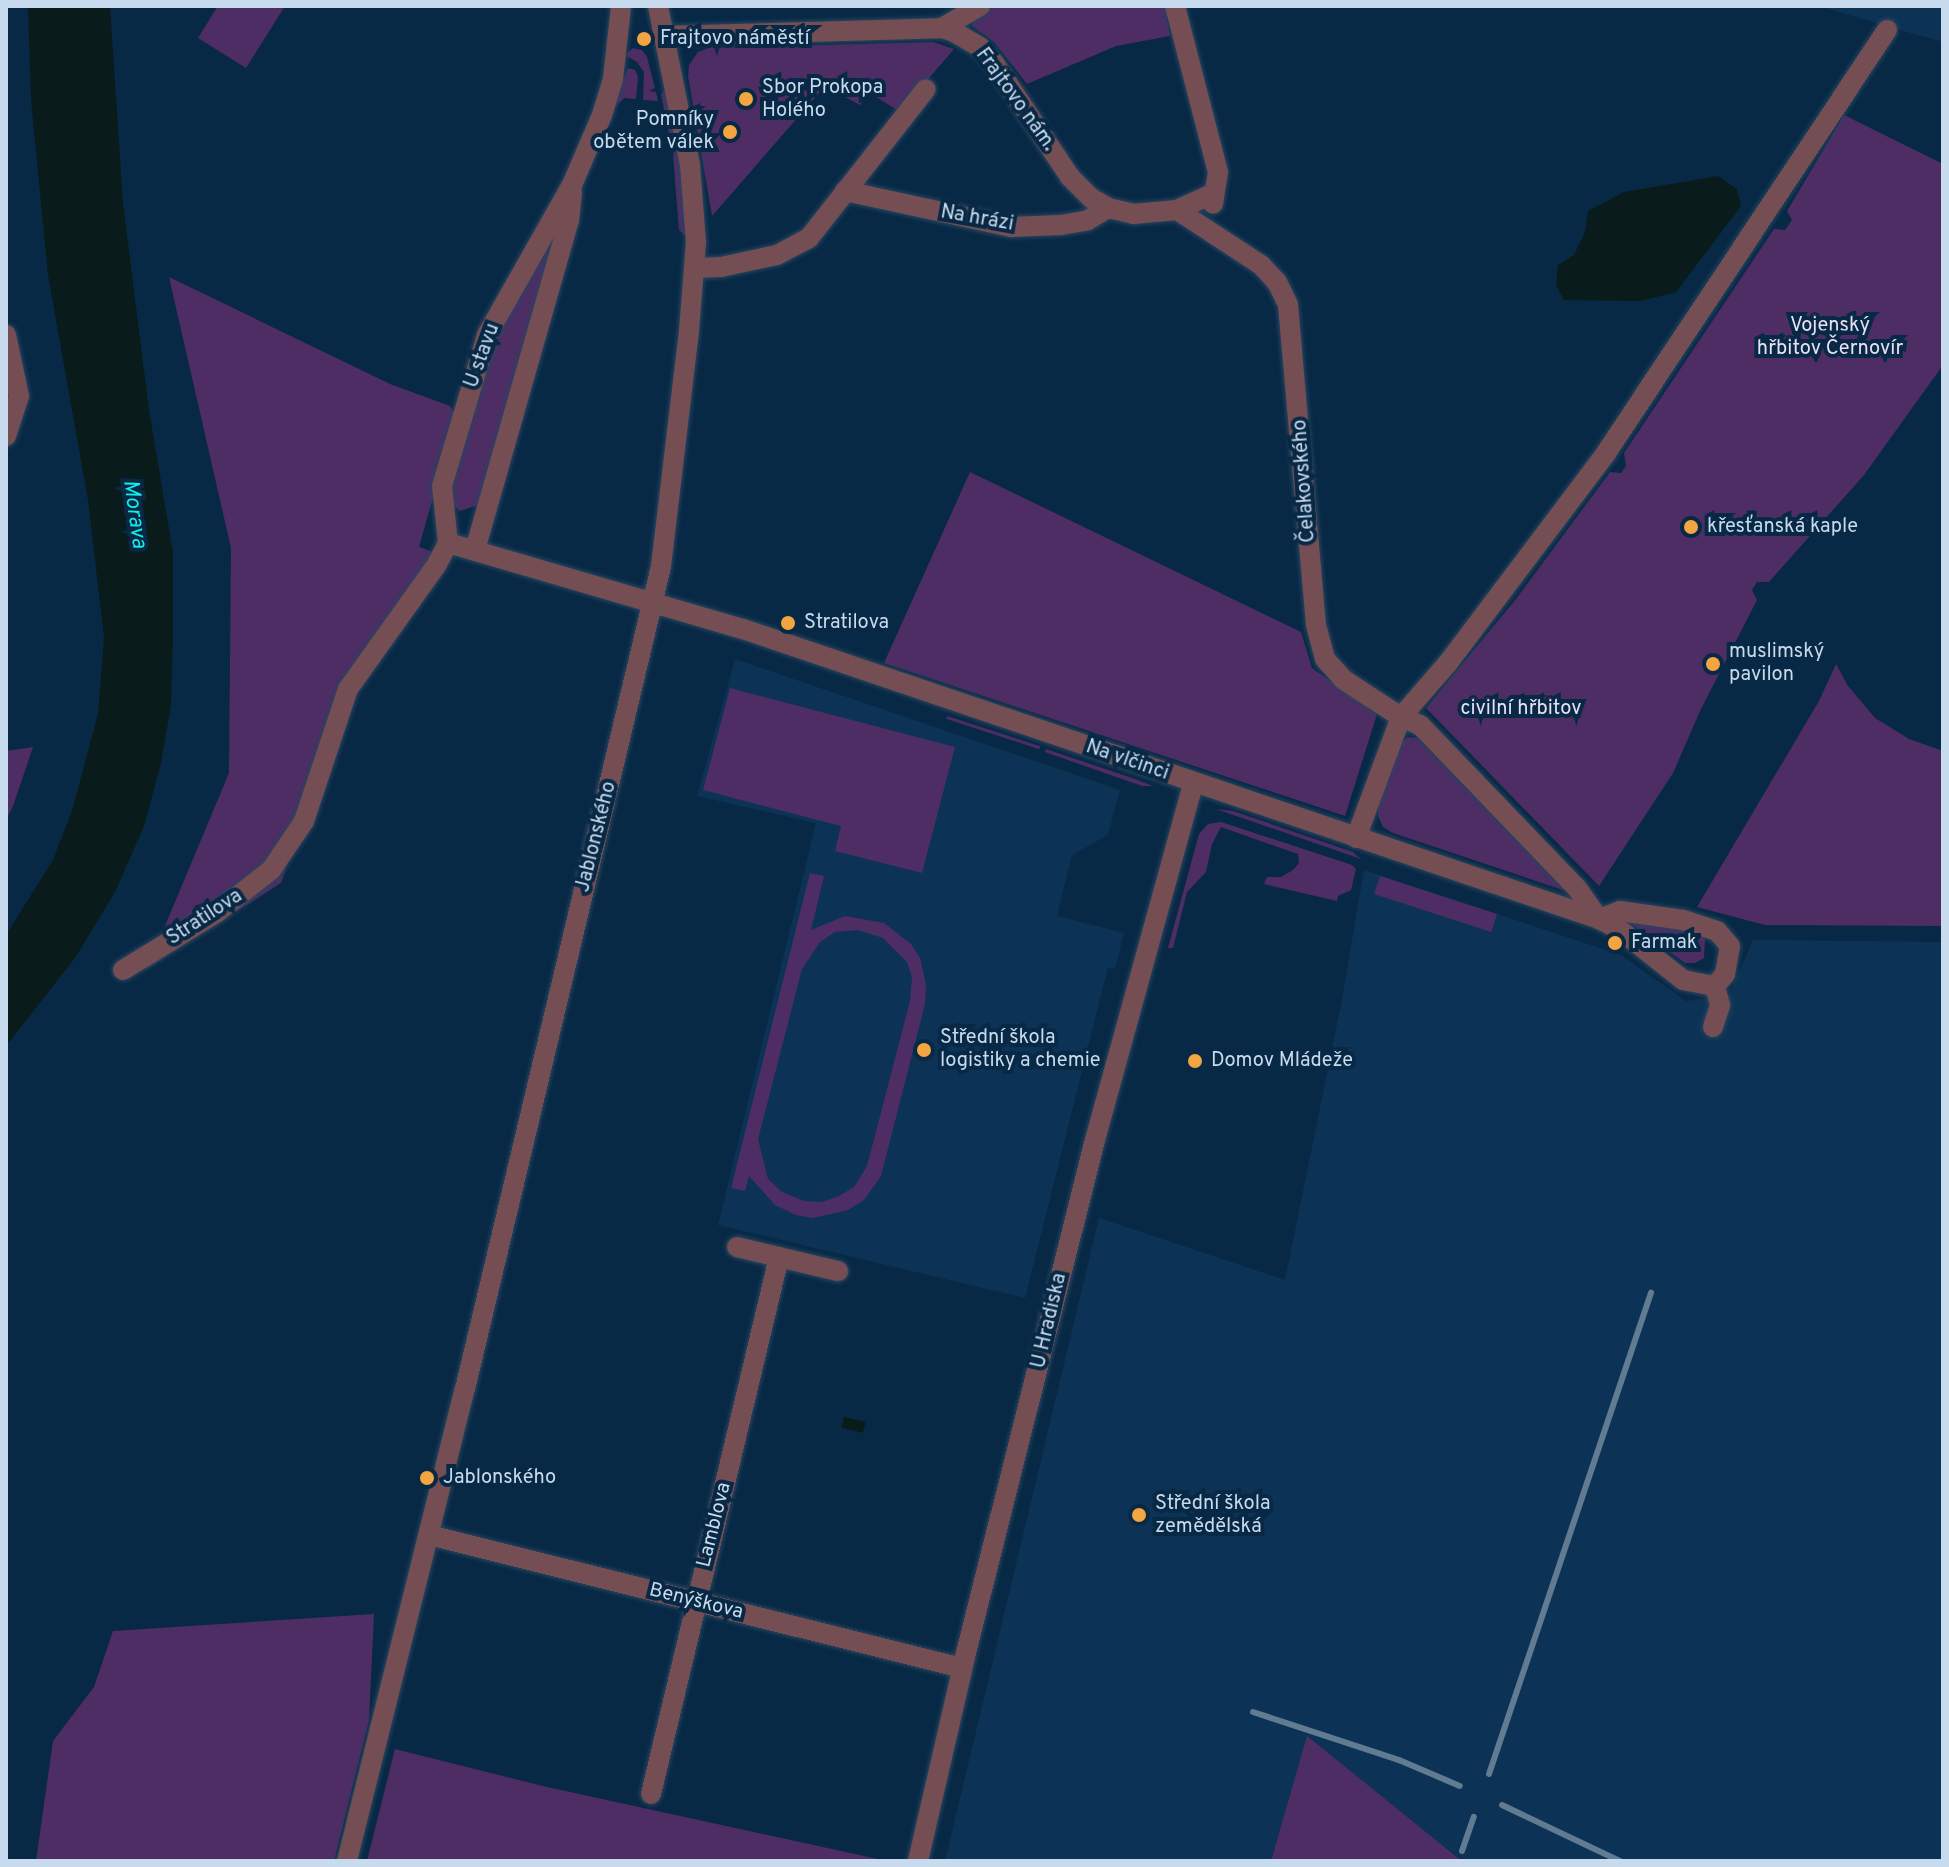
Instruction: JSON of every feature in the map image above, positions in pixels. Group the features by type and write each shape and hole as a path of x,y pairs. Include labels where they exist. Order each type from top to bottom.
{"street":[{"name":"U stavu","path":"448,543 442,486 487,335 572,185 613,79 621,6"},
{"name":"Jablonského","path":"347,1861 655,601 695,268 693,181 658,6"},
{"path":"942,28 948,21 980,6"},
{"path":"1175,6 1216,165 1218,183 1202,227"},
{"name":"Frajtovo nám.","path":"664,36 942,28 980,47 1022,102 1070,177 1108,208"},
{"path":"1356,838 1401,717 1448,663 1606,453 1887,30"},
{"path":"695,268 756,260 795,247 809,238 926,89"},
{"name":"U stavu","path":"475,550 569,221 572,185"},
{"name":"Na hrázi","path":"845,191 1011,227 1043,228 1088,220 1108,208"},
{"path":"1108,208 1146,215 1177,210 1214,193"},
{"name":"Čelakovského","path":"1177,210 1271,274 1288,305 1318,638 1325,659 1335,673 1401,717 1420,725 1577,888 1599,919"},
{"path":"6,335 19,396 6,436"},
{"path":"448,543 655,601"},
{"name":"Stratilova","path":"123,970 229,904 271,870 304,821 348,689 437,564 448,543"},
{"name":"Na vlčinci","path":"655,601 1599,919 1620,930 1683,980 1715,986 1725,974 1730,946 1717,931 1683,920 1620,911 1599,919"},
{"name":"U Hradiska","path":"918,1861 962,1668 1095,1140 1193,783"},
{"path":"1713,1027 1720,1005 1715,986"},
{"path":"737,1247 838,1271"},
{"name":"Lamblova","path":"651,1794 779,1257"},
{"name":"Benýškova","path":"429,1535 962,1668"}],"shaded area":[{"path":"1819,6 1943,6 1943,42 1907,32"},
{"name":"Střední škola logistiky a chemie","path":"735,659 1120,790 1108,835 1072,855 1057,916 1124,933 1115,969 1108,968 1025,1298 718,1225 816,823 697,796"},
{"path":"1364,870 1621,955 1686,1001 1729,995 1753,940 1943,942 1943,1861 1463,1861 1307,1737 1271,1861 945,1861 1099,1218 1285,1280 1342,1000"}],"green space":[{"path":"218,6 285,6 246,68 198,38"},
{"path":"992,6 1165,6 1170,36 1116,46 1027,84 994,42 972,26 974,14"},
{"path":"933,42 954,49 900,112 870,93 860,105 825,86 712,216 688,76 689,65 698,52 709,48"},
{"path":"633,48 642,50 647,57 655,88 649,91 656,92 658,101 643,100 644,72 637,62 625,55"},
{"path":"628,68 635,70 638,77 636,99 624,98 613,109"},
{"path":"666,90 679,156 686,236 679,230 673,155 661,94"},
{"name":"Vojenský hřbitov Černovír","path":"1844,115 1943,164 1943,365 1864,475 1769,582 1757,582 1752,590 1757,600 1700,711 1673,773 1599,886 1426,708 1516,599 1610,472 1621,473 1626,466 1624,453 1774,229 1785,230 1792,220 1787,211"},
{"path":"549,234 557,234 478,505 460,511 451,503 449,479 493,336"},
{"path":"169,277 390,384 450,406 456,416 419,547 433,552 345,694 281,883 147,969 229,773 231,548"},
{"path":"970,472 1301,632 1312,668 1377,714 1345,816 884,663"},
{"path":"1836,664 1848,686 1875,718 1909,739 1943,751 1943,926 1765,925 1697,907 1819,701"},
{"path":"730,688 955,747 922,873 835,851 841,826 703,790"},
{"path":"947,716 1040,746 1039,749 946,719"},
{"path":"1408,737 1417,738 1566,891 1383,827 1378,816 1378,804 1399,745"},
{"path":"33,747 13,806 6,820 6,751"},
{"path":"1046,749 1153,786 1142,786 1045,752"},
{"path":"1216,809 1233,811 1353,852 1361,859"},
{"path":"1221,822 1352,865 1356,869 1351,890 1338,896 1337,901 1264,884 1267,877 1281,877 1293,870 1299,863 1298,854 1221,827 1212,844 1206,872 1187,892 1173,948 1168,948 1199,834 1208,824"},
{"path":"810,873 824,876 811,930 845,916 884,923 911,944 920,958 926,984 925,1004 881,1176 864,1200 848,1210 813,1218 796,1215 775,1205 749,1176 745,1191 731,1188","holes":["858,930 883,938 907,962 912,977 910,1001 867,1166 854,1187 839,1196 822,1202 804,1201 782,1192 768,1179 758,1139 802,969 820,942 835,932"]},
{"path":"1380,876 1497,914 1491,932 1374,894"},
{"path":"1626,920 1699,933 1705,936 1704,958 1695,963 1685,963"},
{"path":"374,1614 369,1720 334,1861 36,1861 53,1741 94,1687 113,1631"},
{"path":"1307,1736 1462,1861 1271,1861"},
{"path":"395,1749 547,1787 887,1861 367,1861"}],"water":[{"name":"Morava","path":"28,6 110,6 123,203 149,410 173,553 173,635 171,705 161,763 144,826 115,892 75,958 6,1046 6,935 53,860 72,811 98,714 104,637 88,500 48,275 31,100"},
{"path":"1718,176 1737,189 1741,206 1676,292 1641,301 1564,300 1556,285 1558,265 1574,255 1585,232 1588,211 1624,192"},
{"path":"844,1417 865,1422 863,1433 842,1428"}],"railway":[{"path":"1489,1774 1651,1293"},
{"path":"1253,1712 1399,1760 1460,1786"},
{"path":"1502,1805 1620,1861"},
{"path":"1462,1851 1474,1817"}],"place":[{"name":"Frajtovo náměstí","path":"644,39"},
{"name":"Sbor Prokopa Holého","path":"746,99"},
{"name":"Pomníky obětem válek","path":"730,132"},
{"name":"křesťanská kaple","path":"1691,527"},
{"name":"Stratilova","path":"788,623"},
{"name":"muslimský pavilon","path":"1713,664"},
{"name":"Farmak","path":"1615,943"},
{"name":"Střední škola logistiky a chemie","path":"924,1050"},
{"name":"Domov Mládeže","path":"1195,1061"},
{"name":"Jablonského","path":"427,1478"},
{"name":"Střední škola zemědělská","path":"1139,1515"}],"park label":[{"name":"civilní hřbitov","path":"1521,709"}]}
